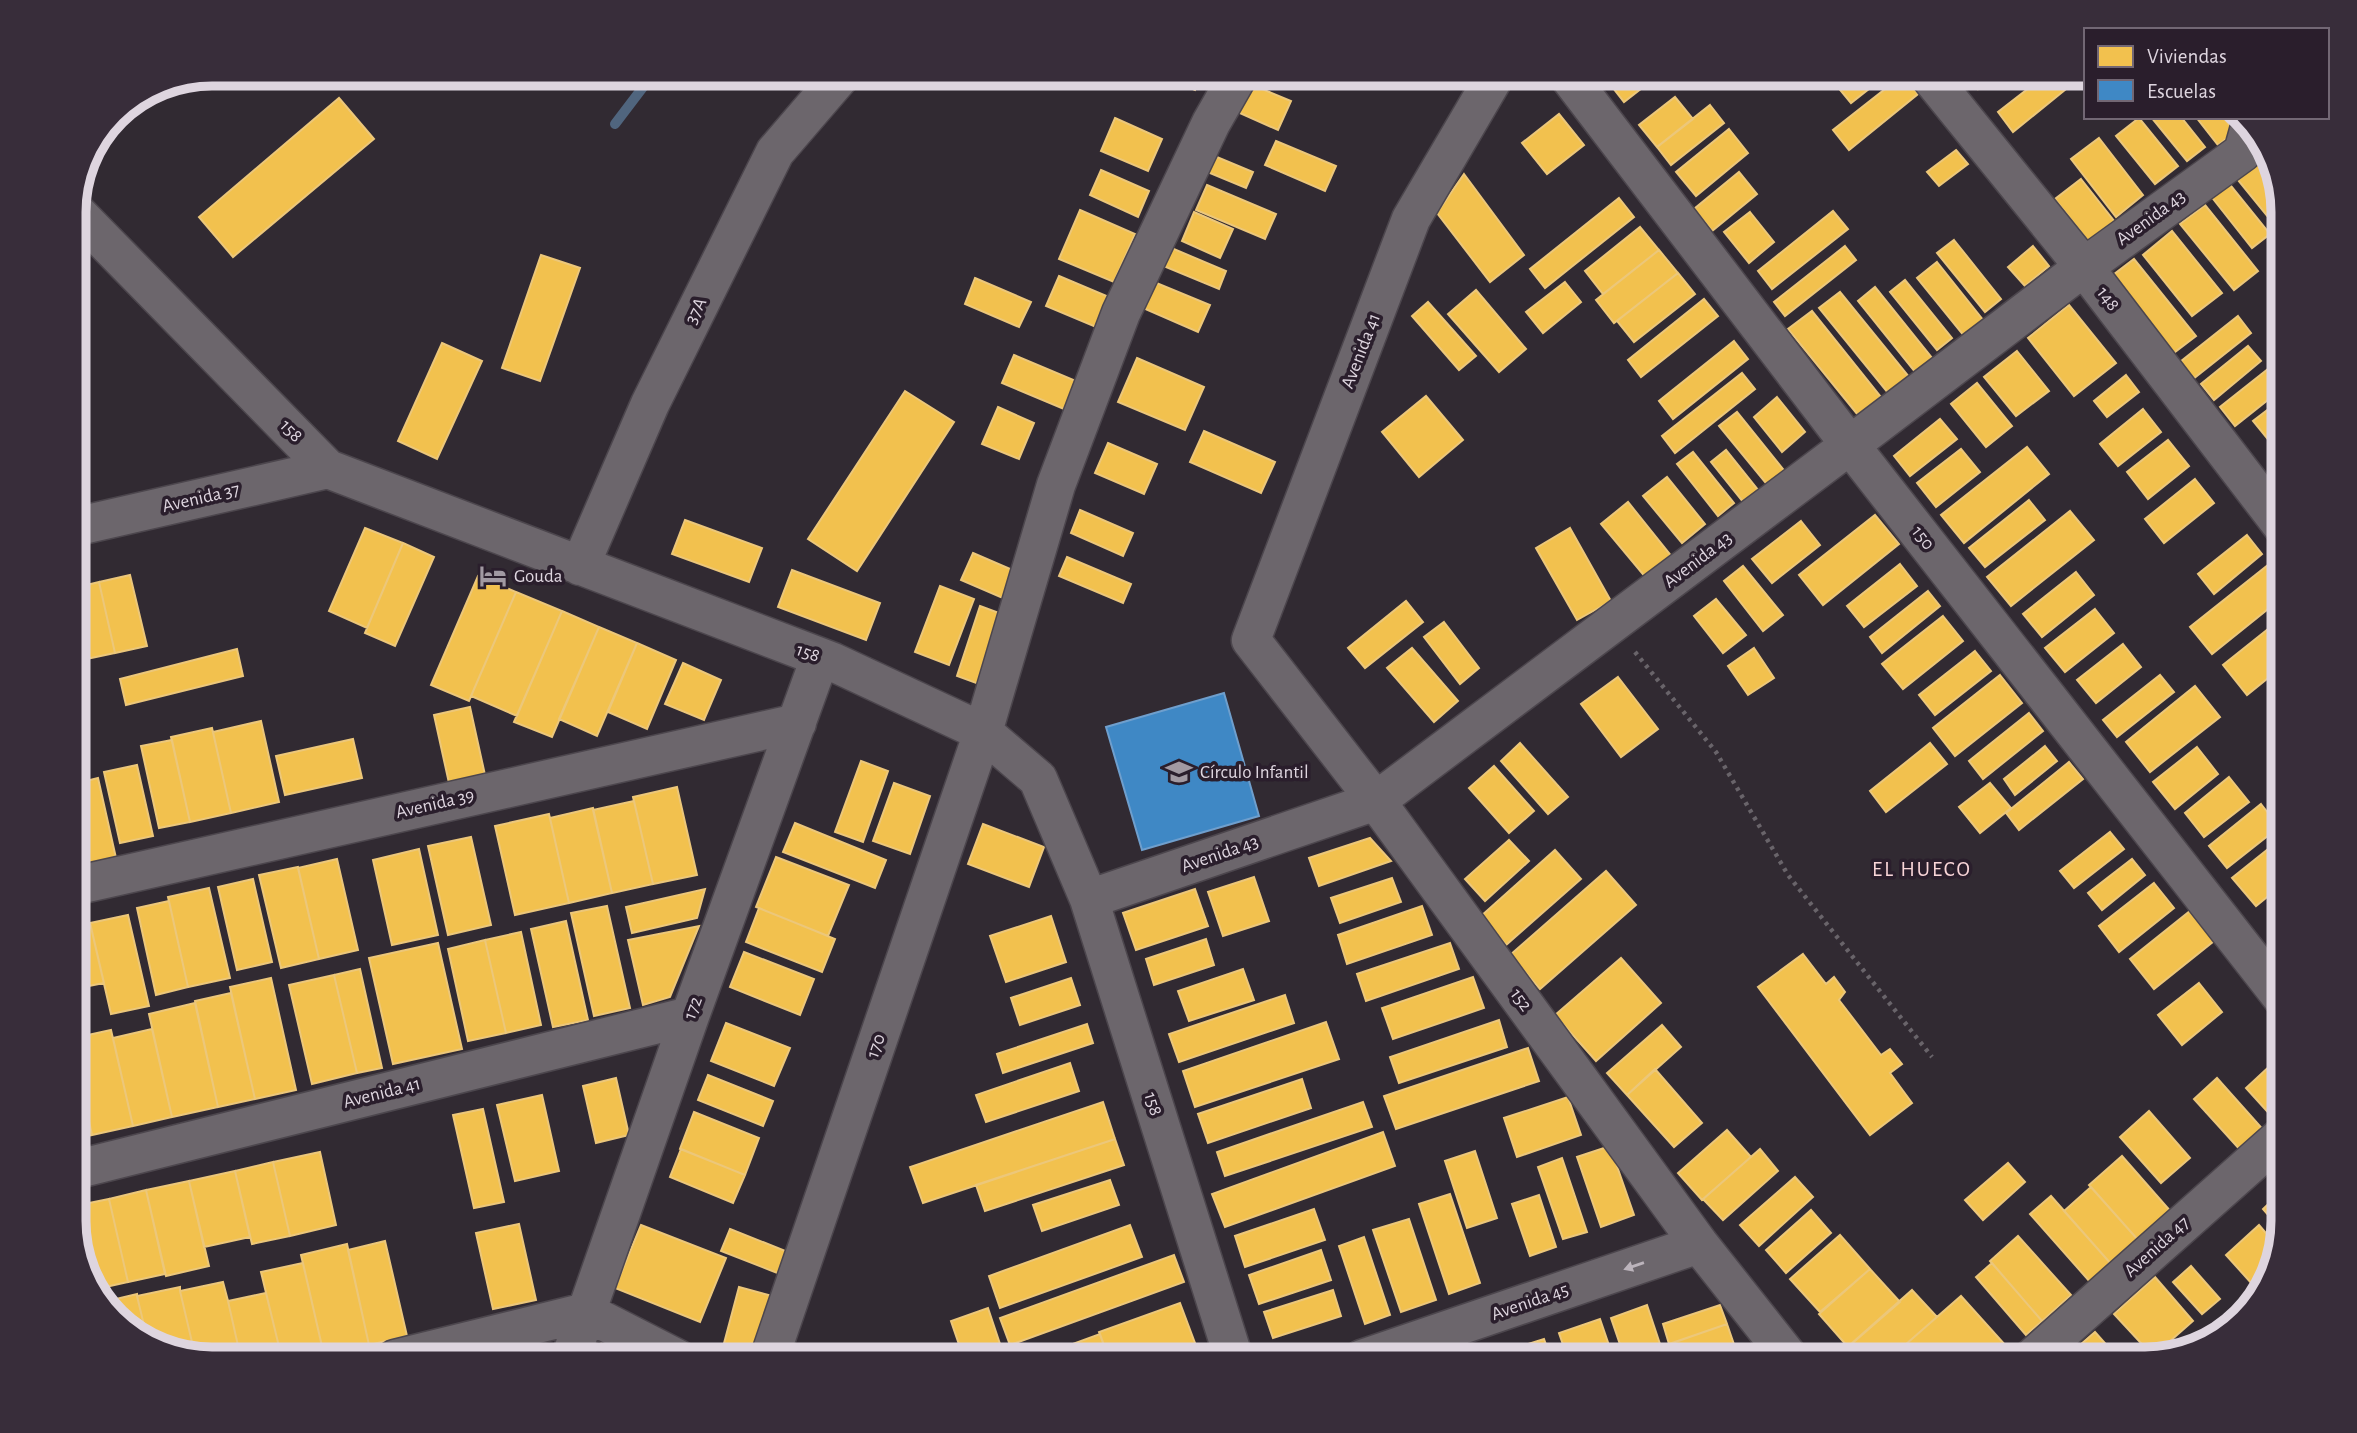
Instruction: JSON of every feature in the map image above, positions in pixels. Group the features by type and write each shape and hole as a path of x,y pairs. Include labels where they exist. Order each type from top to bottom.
{"street":[{"name":"37A","path":"580,566 650,404 775,152 832,86"},
{"name":"170","path":"773,1347 983,732 1056,485 1121,313 1211,123 1232,86"},
{"name":"Avenida 41","path":"1251,640 1410,219 1489,86"},
{"name":"150","path":"1576,86 1850,445 2271,984"},
{"name":"148","path":"1938,86 2084,267 2271,511"},
{"name":"Avenida 43","path":"1089,899 1376,801 2084,267 2243,152 2247,138"},
{"name":"158","path":"86,222 328,469 820,658 983,732 1038,779 1089,899 1230,1347"},
{"name":"Avenida 37","path":"86,524 328,469"},
{"name":"152","path":"1251,640 1376,801 1699,1244 1778,1347"},
{"name":"172","path":"574,1347 690,1016 820,658"},
{"name":"Avenida 39","path":"86,883 797,723"},
{"name":"Avenida 41","path":"86,1167 690,1016"},
{"name":"Avenida 47","path":"2046,1347 2271,1146"},
{"name":"Avenida 45","path":"1400,1347 1699,1244"},
{"path":"447,1347 586,1312 653,1347"}],"path":[{"path":"1613,624 1716,752 1788,875 1932,1057"}],"building: Viviendas":[{"path":"1243,86 1255,86 1291,101 1278,130 1233,110"},
{"path":"1611,86 1645,86 1624,102"},
{"path":"1837,86 1873,86 1851,103"},
{"path":"1889,86 1912,86 1918,94 1849,150 1833,130"},
{"path":"2032,86 2062,86 2065,90 2013,132 1998,112"},
{"path":"1675,97 1693,119 1657,147 1639,125"},
{"path":"339,98 374,139 233,257 199,217"},
{"path":"1710,105 1724,123 1671,165 1657,147"},
{"path":"1559,114 1584,145 1547,174 1522,143"},
{"path":"1115,118 1162,139 1148,171 1101,151"},
{"path":"2140,119 2178,166 2155,184 2116,136"},
{"path":"2153,119 2183,119 2205,147 2187,161"},
{"path":"2198,119 2225,119 2235,132 2218,145"},
{"path":"1729,129 1748,153 1696,196 1676,172"},
{"path":"2099,138 2143,195 2116,217 2071,159"},
{"path":"1276,141 1336,166 1325,191 1265,165"},
{"path":"1956,150 1968,164 1939,186 1927,172"},
{"path":"1212,155 1253,172 1246,188 1205,171"},
{"path":"2256,156 2267,179 2271,221 2233,174"},
{"path":"1101,170 1149,191 1138,217 1090,195"},
{"path":"1739,172 1757,194 1712,231 1694,209"},
{"path":"1464,174 1524,255 1490,282 1437,213"},
{"path":"2081,179 2115,222 2089,242 2055,199"},
{"path":"2227,181 2270,234 2252,248 2210,195"},
{"path":"1207,185 1276,214 1265,239 1196,210"},
{"path":"1619,198 1634,217 1545,288 1530,269"},
{"path":"2205,205 2258,271 2234,290 2180,224"},
{"path":"1080,210 1135,234 1114,282 1059,259"},
{"path":"1833,211 1848,229 1772,289 1758,271"},
{"path":"1194,212 1233,229 1220,258 1182,241"},
{"path":"1750,212 1774,242 1749,263 1724,232"},
{"path":"1640,227 1659,250 1603,294 1585,271"},
{"path":"2172,231 2222,293 2192,316 2143,255"},
{"path":"1954,240 2001,299 1985,312 1937,253"},
{"path":"1845,246 1856,260 1785,316 1774,302"},
{"path":"2033,246 2049,266 2025,286 2008,267"},
{"path":"1169,247 1226,271 1219,289 1161,265"},
{"path":"1659,250 1678,273 1614,323 1596,300"},
{"path":"541,255 580,268 540,381 502,368"},
{"path":"2134,259 2196,336 2171,355 2109,278"},
{"path":"1937,262 1984,321 1965,337 1917,278"},
{"path":"1678,273 1695,294 1634,342 1617,321"},
{"path":"1059,276 1109,297 1096,327 1046,306"},
{"path":"975,278 1031,302 1019,327 965,304"},
{"path":"1905,280 1952,338 1937,350 1890,292"},
{"path":"1154,282 1210,305 1198,332 1143,308"},
{"path":"1565,282 1581,302 1543,333 1526,312"},
{"path":"1875,287 1933,359 1916,373 1858,301"},
{"path":"1476,290 1526,349 1499,372 1448,314"},
{"path":"1840,292 1910,378 1889,394 1819,308"},
{"path":"1704,299 1718,316 1641,377 1628,360"},
{"path":"1428,302 1476,356 1459,370 1412,316"},
{"path":"2069,305 2116,363 2074,396 2028,338"},
{"path":"1812,311 1881,397 1858,415 1788,329"},
{"path":"2238,316 2251,333 2193,379 2180,362"},
{"path":"1734,341 1748,359 1673,419 1659,401"},
{"path":"442,343 482,361 437,459 398,441"},
{"path":"2248,346 2261,361 2214,400 2201,384"},
{"path":"2017,351 2049,391 2016,416 1984,377"},
{"path":"1014,355 1083,384 1071,412 1002,383"},
{"path":"1137,358 1204,387 1185,430 1118,402"},
{"path":"2271,367 2271,398 2235,426 2220,407"},
{"path":"1742,373 1755,389 1675,453 1662,436"},
{"path":"2126,375 2139,392 2107,417 2094,401"},
{"path":"1977,383 2012,426 1986,447 1951,404"},
{"path":"905,391 954,422 857,571 808,539"},
{"path":"1426,396 1463,440 1419,477 1382,432"},
{"path":"1777,397 1805,432 1782,452 1754,417"},
{"path":"998,407 1034,423 1019,459 982,444"},
{"path":"2271,407 2271,443 2253,421"},
{"path":"2143,409 2161,432 2118,466 2100,444"},
{"path":"1737,412 1787,474 1770,488 1719,426"},
{"path":"1940,419 1957,439 1910,476 1894,456"},
{"path":"1204,431 1275,462 1261,493 1190,462"},
{"path":"2168,440 2189,466 2148,499 2127,472"},
{"path":"1108,443 1157,464 1144,494 1095,473"},
{"path":"2027,447 2049,474 1964,543 1941,515"},
{"path":"1961,449 1980,472 1936,507 1917,483"},
{"path":"1726,450 1759,491 1744,503 1711,462"},
{"path":"1693,452 1734,503 1718,516 1677,464"},
{"path":"1667,477 1705,524 1682,543 1643,496"},
{"path":"2195,479 2214,503 2164,543 2145,519"},
{"path":"2029,500 2045,520 1985,567 1969,548"},
{"path":"1628,502 1673,558 1647,579 1601,524"},
{"path":"1080,510 1133,533 1123,556 1071,533"},
{"path":"2070,511 2094,540 2011,606 1987,577"},
{"path":"1875,515 1899,544 1823,605 1799,575"},
{"path":"685,520 762,548 749,582 672,554"},
{"path":"1801,521 1820,545 1772,583 1752,559"},
{"path":"365,528 403,543 367,628 329,611"},
{"path":"1570,528 1611,601 1577,620 1536,548"},
{"path":"2247,535 2262,554 2214,594 2198,574"},
{"path":"403,543 434,557 395,646 365,633"},
{"path":"973,553 1024,575 1012,602 961,580"},
{"path":"1067,557 1131,584 1123,603 1059,576"},
{"path":"2271,563 2271,607 2212,654 2190,627"},
{"path":"1900,564 1917,586 1864,627 1847,606"},
{"path":"1743,566 1783,615 1763,631 1724,581"},
{"path":"792,570 880,603 866,640 778,607"},
{"path":"2076,572 2094,595 2042,637 2023,614"},
{"path":"130,575 147,646 115,653 99,582"},
{"path":"478,576 516,592 469,701 431,685"},
{"path":"99,582 115,653 86,659 86,585"},
{"path":"940,586 974,599 949,665 915,652"},
{"path":"1928,591 1940,606 1882,653 1870,637"},
{"path":"516,592 562,611 517,716 471,696"},
{"path":"1716,599 1746,635 1723,653 1694,616"},
{"path":"1406,601 1423,622 1365,668 1348,648"},
{"path":"980,606 1002,614 979,684 957,676"},
{"path":"2095,609 2114,633 2065,672 2045,648"},
{"path":"562,611 599,627 552,737 514,722"},
{"path":"1943,616 1963,641 1903,689 1882,664"},
{"path":"1444,622 1479,668 1460,684 1424,637"},
{"path":"599,627 637,643 597,736 559,719"},
{"path":"2271,627 2271,676 2247,695 2223,665"},
{"path":"637,643 676,660 647,729 608,712"},
{"path":"2123,644 2141,667 2096,703 2077,680"},
{"path":"1412,648 1458,701 1434,722 1387,668"},
{"path":"1754,648 1774,678 1748,695 1728,666"},
{"path":"237,649 243,676 126,705 120,679"},
{"path":"1975,651 1991,671 1935,715 1919,695"},
{"path":"683,663 721,680 704,720 665,704"},
{"path":"2000,675 2022,703 1955,756 1933,728"},
{"path":"2160,675 2174,692 2117,737 2103,720"},
{"path":"1618,677 1658,729 1621,757 1581,704"},
{"path":"2195,686 2220,717 2150,772 2126,742"},
{"path":"470,707 485,775 449,783 434,715"},
{"path":"2029,713 2043,731 1983,779 1969,761"},
{"path":"261,721 279,802 231,813 213,732"},
{"path":"212,728 231,813 190,822 171,737"},
{"path":"353,739 362,778 285,795 276,756"},
{"path":"172,740 190,822 159,828 141,746"},
{"path":"1520,743 1568,797 1548,814 1501,761"},
{"path":"1930,743 1947,764 1886,812 1870,791"},
{"path":"2045,746 2057,761 2015,795 2004,779"},
{"path":"2197,747 2218,774 2175,809 2153,782"},
{"path":"861,761 888,771 863,842 835,832"},
{"path":"2069,762 2083,779 2019,830 2006,813"},
{"path":"137,765 153,836 120,843 104,772"},
{"path":"1494,766 1534,811 1509,833 1469,788"},
{"path":"2229,777 2249,802 2204,837 2185,813"},
{"path":"98,778 116,858 86,865 86,781"},
{"path":"894,783 930,796 910,854 873,841"},
{"path":"1990,783 2011,808 1980,833 1959,807"},
{"path":"677,787 697,875 653,884 633,797"},
{"path":"634,801 653,884 612,893 593,810"},
{"path":"2261,804 2271,817 2271,833 2227,868 2209,846"},
{"path":"593,808 612,893 569,903 550,818"},
{"path":"549,814 569,903 515,915 495,826"},
{"path":"795,823 886,860 875,888 783,852"},
{"path":"983,824 1044,847 1029,887 968,864"},
{"path":"2110,832 2124,849 2074,888 2060,871"},
{"path":"471,837 491,925 448,935 428,846"},
{"path":"1370,838 1391,861 1319,886 1309,858"},
{"path":"1509,840 1529,861 1485,901 1465,879"},
{"path":"2271,847 2271,894 2256,906 2232,878"},
{"path":"419,849 438,935 392,945 373,860"},
{"path":"1555,850 1581,879 1506,945 1481,916"},
{"path":"776,857 849,885 828,936 756,907"},
{"path":"337,859 358,950 319,959 298,868"},
{"path":"2132,859 2145,875 2102,910 2088,893"},
{"path":"298,867 319,959 281,968 259,875"},
{"path":"1606,871 1636,905 1540,989 1510,955"},
{"path":"1254,877 1269,921 1223,936 1208,892"},
{"path":"1392,878 1401,902 1340,923 1331,898"},
{"path":"253,879 272,962 237,970 218,887"},
{"path":"2154,883 2174,908 2119,952 2099,926"},
{"path":"209,888 230,978 188,987 168,897"},
{"path":"705,889 697,918 632,933 626,907"},
{"path":"1195,889 1208,926 1136,950 1123,913"},
{"path":"169,901 188,987 156,995 137,908"},
{"path":"607,906 630,1008 594,1016 571,913"},
{"path":"1422,906 1432,935 1347,964 1338,935"},
{"path":"759,908 835,939 822,972 746,942"},
{"path":"2190,911 2214,941 2154,989 2130,959"},
{"path":"128,915 149,1006 111,1014 90,923"},
{"path":"1051,916 1066,962 1006,982 990,936"},
{"path":"566,921 588,1020 553,1027 531,929"},
{"path":"699,926 670,997 643,1005 628,940"},
{"path":"91,927 104,983 86,987 86,928"},
{"path":"521,932 541,1025 506,1033 485,940"},
{"path":"1206,939 1214,965 1154,985 1146,959"},
{"path":"485,940 506,1033 468,1041 448,949"},
{"path":"438,943 462,1049 393,1064 369,958"},
{"path":"1450,943 1459,969 1366,1001 1357,974"},
{"path":"744,952 814,979 800,1015 730,987"},
{"path":"1803,954 1826,984 1834,977 1845,992 1839,1000 1881,1055 1890,1049 1902,1064 1890,1073 1912,1103 1870,1135 1758,987"},
{"path":"1621,958 1661,1003 1596,1061 1555,1015"},
{"path":"360,969 382,1068 357,1073 334,975"},
{"path":"1243,969 1254,1000 1189,1021 1178,991"},
{"path":"334,975 357,1073 312,1084 289,985"},
{"path":"1473,977 1484,1008 1393,1039 1382,1008"},
{"path":"271,978 296,1090 255,1099 230,987"},
{"path":"1071,978 1080,1005 1020,1025 1011,998"},
{"path":"2199,983 2222,1012 2182,1045 2158,1015"},
{"path":"231,993 255,1099 218,1107 195,1001"},
{"path":"1285,995 1294,1023 1179,1062 1169,1034"},
{"path":"195,1003 218,1107 172,1117 149,1014"},
{"path":"1499,1020 1507,1047 1399,1083 1390,1057"},
{"path":"1326,1022 1339,1059 1195,1107 1183,1071"},
{"path":"726,1023 790,1048 774,1086 711,1061"},
{"path":"1087,1024 1093,1043 1003,1073 997,1054"},
{"path":"1662,1025 1681,1047 1627,1095 1607,1073"},
{"path":"152,1029 172,1117 133,1126 113,1038"},
{"path":"111,1030 133,1126 92,1135 86,1108 86,1035"},
{"path":"1528,1048 1539,1081 1396,1129 1384,1096"},
{"path":"1070,1063 1079,1091 986,1122 976,1095"},
{"path":"2271,1065 2271,1116 2246,1088"},
{"path":"1655,1069 1702,1123 1674,1147 1627,1095"},
{"path":"708,1075 773,1101 763,1126 698,1100"},
{"path":"616,1078 629,1135 596,1143 583,1086"},
{"path":"2217,1078 2266,1133 2243,1153 2194,1099"},
{"path":"1302,1079 1311,1108 1208,1143 1198,1114"},
{"path":"542,1095 559,1171 515,1181 497,1105"},
{"path":"1568,1097 1581,1135 1517,1157 1504,1118"},
{"path":"1103,1102 1115,1139 923,1203 910,1167"},
{"path":"1363,1102 1372,1127 1225,1176 1217,1152"},
{"path":"86,1108 92,1135 86,1136"},
{"path":"483,1109 504,1202 474,1208 453,1115"},
{"path":"2149,1111 2190,1158 2161,1183 2120,1137"},
{"path":"694,1112 759,1138 745,1175 680,1149"},
{"path":"1727,1130 1751,1157 1702,1200 1678,1173"},
{"path":"1383,1132 1395,1166 1225,1227 1212,1194"},
{"path":"1115,1139 1124,1165 985,1211 976,1185"},
{"path":"1610,1146 1634,1215 1601,1227 1577,1157"},
{"path":"681,1149 745,1175 733,1203 670,1177"},
{"path":"1760,1149 1778,1171 1723,1220 1703,1199"},
{"path":"1475,1151 1497,1218 1467,1228 1445,1161"},
{"path":"320,1152 336,1225 290,1236 273,1162"},
{"path":"2122,1156 2172,1213 2139,1241 2089,1185"},
{"path":"1562,1158 1587,1232 1563,1239 1538,1167"},
{"path":"273,1162 290,1236 252,1244 235,1171"},
{"path":"2008,1163 2025,1182 1983,1220 1965,1200"},
{"path":"235,1171 250,1237 204,1247 189,1181"},
{"path":"1795,1177 1813,1197 1759,1246 1740,1225"},
{"path":"1110,1180 1119,1205 1042,1231 1033,1205"},
{"path":"189,1181 209,1266 166,1276 146,1190"},
{"path":"2091,1187 2139,1241 2112,1265 2064,1211"},
{"path":"146,1190 165,1274 128,1282 109,1199"},
{"path":"1450,1194 1480,1283 1449,1294 1419,1204"},
{"path":"1539,1195 1556,1247 1530,1256 1512,1204"},
{"path":"2051,1196 2112,1265 2091,1283 2030,1214"},
{"path":"109,1199 128,1282 105,1287 99,1277 88,1246 86,1204"},
{"path":"2271,1201 2271,1218 2263,1209"},
{"path":"1314,1209 1325,1240 1245,1267 1235,1236"},
{"path":"1811,1210 1831,1233 1786,1273 1766,1250"},
{"path":"1409,1219 1436,1300 1401,1312 1373,1230"},
{"path":"519,1224 536,1300 493,1309 476,1233"},
{"path":"641,1225 726,1258 700,1322 615,1288"},
{"path":"1130,1225 1142,1257 1000,1308 989,1276"},
{"path":"2259,1225 2270,1238 2262,1269 2253,1285 2226,1255"},
{"path":"730,1229 793,1254 785,1276 721,1251"},
{"path":"1840,1235 1870,1269 1820,1312 1790,1279"},
{"path":"2018,1236 2071,1295 2042,1321 1990,1261"},
{"path":"1364,1237 1390,1315 1365,1324 1339,1246"},
{"path":"385,1241 407,1336 369,1345 348,1250"},
{"path":"347,1244 369,1345 322,1347 301,1255"},
{"path":"1321,1250 1331,1280 1259,1304 1249,1275"},
{"path":"1174,1255 1184,1282 1010,1345 1000,1318"},
{"path":"303,1263 322,1347 279,1347 261,1272"},
{"path":"1992,1263 2042,1321 2026,1335 1976,1277"},
{"path":"2191,1266 2220,1299 2202,1314 2173,1282"},
{"path":"1870,1269 1900,1302 1848,1347 1819,1314"},
{"path":"2155,1277 2193,1321 2165,1345 2145,1347 2114,1314"},
{"path":"223,1282 238,1347 193,1346 180,1291"},
{"path":"180,1287 193,1346 164,1338 144,1327 137,1296"},
{"path":"739,1287 776,1297 763,1347 723,1347"},
{"path":"1333,1290 1341,1316 1273,1338 1264,1312"},
{"path":"1912,1290 1937,1317 1903,1347 1848,1347"},
{"path":"266,1293 279,1347 238,1347 228,1301"},
{"path":"137,1294 145,1327 135,1321 113,1300"},
{"path":"1961,1296 2006,1346 2005,1347 1903,1347"},
{"path":"1180,1303 1196,1347 1105,1347 1099,1332"},
{"path":"1647,1305 1661,1347 1621,1347 1611,1318"},
{"path":"1720,1305 1727,1324 1669,1344 1663,1324"},
{"path":"988,1308 1001,1347 960,1347 951,1321"},
{"path":"1600,1319 1610,1347 1564,1347 1559,1333"},
{"path":"1727,1324 1735,1347 1661,1347"},
{"path":"2095,1332 2108,1347 2078,1347"},
{"path":"1100,1334 1105,1347 1064,1347"},
{"path":"605,1335 630,1347 600,1347"},
{"path":"1544,1339 1547,1347 1519,1347"}],"building: Escuelas":[{"path":"1224,693 1259,816 1142,850 1106,727"}],"waterway":[{"path":"615,124 644,86"}],"place":[{"name":"Gouda","path":"493,576"},
{"name":"Círculo Infantil","path":"1179,772"}],"district":[{"name":"EL HUECO","path":"1922,869"}]}
